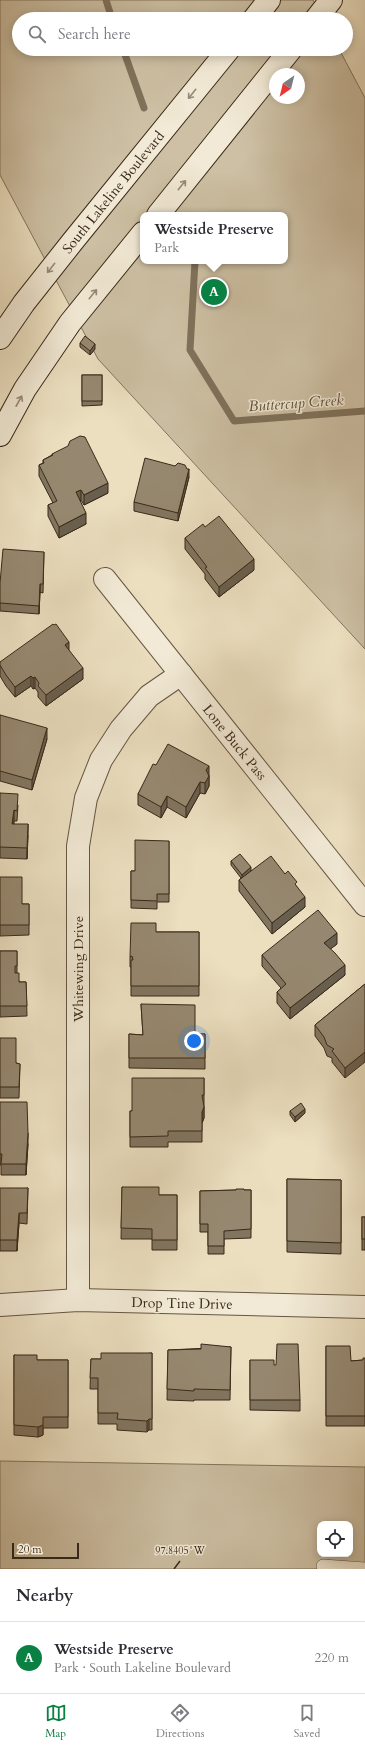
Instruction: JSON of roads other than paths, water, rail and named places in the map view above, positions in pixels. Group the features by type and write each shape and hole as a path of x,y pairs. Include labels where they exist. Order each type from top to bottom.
{"street":[{"path":"260,12 269,0"},
{"path":"322,12 331,0"},
{"path":"160,212 285,56"},
{"name":"South Lakeline Boulevard","path":"0,338 24,303 223,57"},
{"path":"0,435 25,389 70,323 140,236"},
{"name":"Lone Buck Pass","path":"105,578 365,905"},
{"name":"Whitewing Drive","path":"78,1300 79,839 86,798 101,760 121,729 149,696 181,674"},
{"name":"Drop Tine Drive","path":"0,1305 78,1300 365,1307"}],"lane":[{"path":"324,1566 365,1569"}],"waterway":[{"name":"Buttercup Creek","path":"106,0 110,12"},
{"name":"Buttercup Creek","path":"125,56 144,108"},
{"name":"Buttercup Creek","path":"195,264 190,350 234,421 365,411"}],"place":[{"name":"Westside Preserve","path":"214,292"}]}
